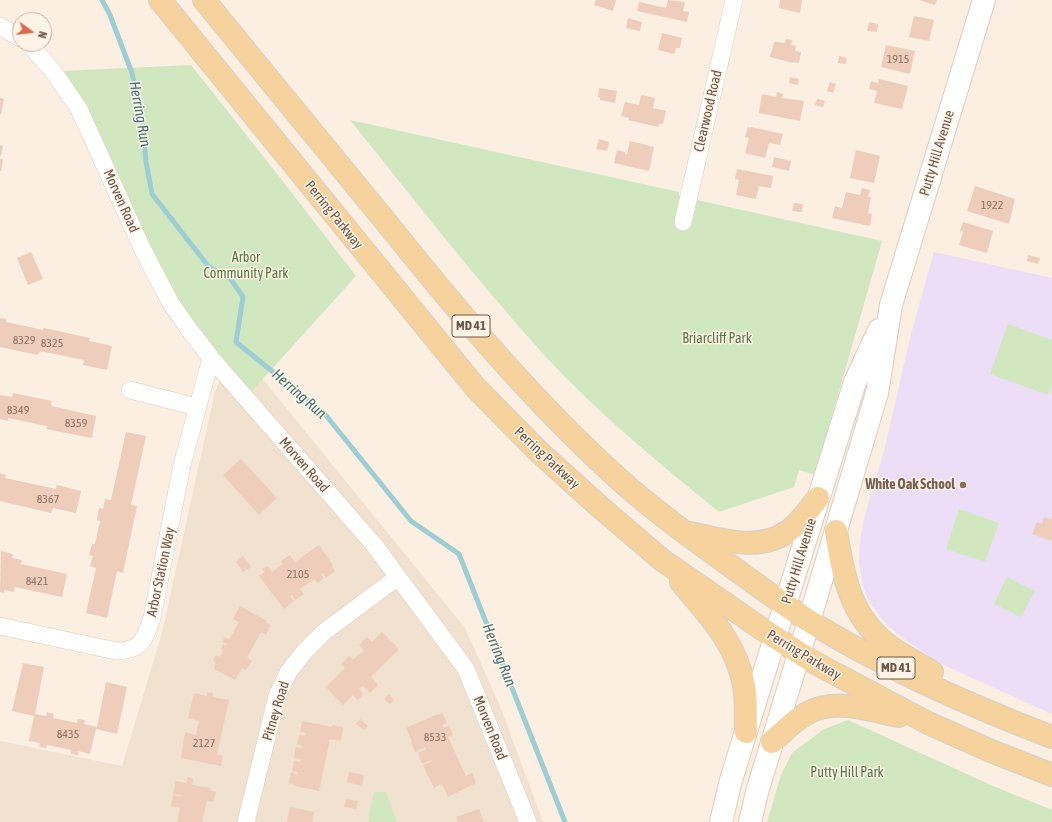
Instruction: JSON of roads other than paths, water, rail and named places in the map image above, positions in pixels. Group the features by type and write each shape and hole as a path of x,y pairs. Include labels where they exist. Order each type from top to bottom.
{"main road":[{"name":"Perring Parkway","path":"160,0 474,387 544,457 600,507 662,560 799,653 857,686 928,723 991,751 1052,775"},
{"name":"MD 41","path":"204,0 455,307 503,362 564,427 622,482 685,532 785,605 809,620 931,686 1052,737"},
{"path":"685,532 735,542 759,543 774,540 788,532 818,498"},
{"path":"836,531 847,586 856,607 870,628 886,643 1011,721"},
{"path":"662,560 717,625 732,646 740,667 745,687 746,732"},
{"path":"772,742 791,724 806,714 822,707 835,705 853,706 928,723"}],"street":[{"name":"Clearwood Road","path":"683,222 734,0"},
{"name":"Putty Hill Avenue","path":"750,822 757,792 877,393 891,305 984,0"},
{"path":"0,26 12,33"},
{"name":"Morven Road","path":"36,52 53,71 78,109 141,246 172,305 188,328 211,358 374,546 466,669 528,822"},
{"name":"Putty Hill Avenue","path":"721,822 731,780 855,382 891,305"},
{"name":"Arbor Station Way","path":"0,626 116,651 132,649 144,638 152,618 182,465 211,358"},
{"path":"130,390 197,407"},
{"name":"Pitney Road","path":"246,822 277,696 289,671 305,651 324,632 398,577"}],"waterway":[{"name":"Herring Run","path":"102,0 110,15 132,73 142,118 146,162 152,194 209,267 230,278 243,297 236,342 324,413 411,521 459,554 565,822"}],"place":[{"name":"White Oak School","path":"963,485"}],"park label":[{"name":"Arbor Community Park","path":"246,266"},
{"name":"Briarcliff Park","path":"717,339"},
{"name":"Putty Hill Park","path":"847,773"}]}
